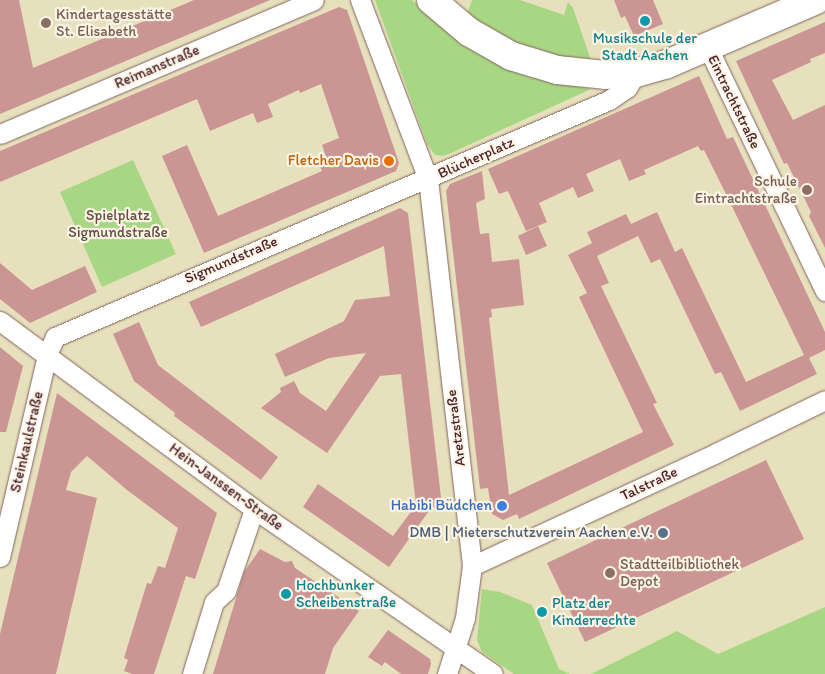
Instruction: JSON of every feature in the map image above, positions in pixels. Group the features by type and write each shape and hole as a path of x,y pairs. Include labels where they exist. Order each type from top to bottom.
{"main road":[{"path":"431,0 482,41 525,62 572,73 605,75 636,73 666,64 708,48 816,0"}],"street":[{"name":"Reimanstraße","path":"0,134 314,0"},
{"name":"Blücherplatz","path":"360,0 428,179 609,100 627,88 636,73"},
{"name":"Eintrachtstraße","path":"708,48 825,291"},
{"name":"Sigmundstraße","path":"47,356 55,337 394,190 428,179"},
{"name":"Aretzstraße","path":"428,179 472,566 465,618 447,674"},
{"name":"Hein-Janssen-Straße","path":"0,321 254,509 493,674"},
{"name":"Steinkaulstraße","path":"0,557 47,356"},
{"name":"Talstraße","path":"472,566 716,454 825,400"},
{"path":"192,674 214,602 226,591 254,509"}],"green space":[{"path":"375,0 412,0 460,42 493,62 528,77 591,89 449,154 435,155 427,144"},
{"path":"472,0 520,0 564,15 568,2 573,8 592,63 521,52 467,14"},
{"name":"Spielplatz Sigmundstraße","path":"133,160 176,254 102,287 60,192"},
{"path":"482,589 500,592 532,605 559,669 570,674 514,674 482,652 477,640"},
{"path":"825,607 825,674 591,674 677,631 718,654"}],"building":[{"path":"0,0 19,0 33,68 194,0 270,0 0,114"},
{"name":"Musikschule der Stadt Aachen","path":"614,0 653,0 663,24 634,36 625,16 621,18"},
{"path":"339,7 347,10 399,163 396,171 204,253 162,156 187,145 218,216 322,171 320,166 328,163 322,145 339,138 321,84 300,93 299,90 268,104 273,117 257,123 253,113 210,131 197,99 0,182 0,151"},
{"path":"825,22 825,53 810,59 811,62 772,80 793,120 825,105 825,248 809,216 811,212 787,163 784,164 736,61"},
{"path":"699,76 727,139 733,137 825,332 825,350 809,358 817,374 740,411 721,372 715,374 660,259 651,263 638,236 597,256 609,283 601,286 657,403 653,404 674,445 519,519 517,514 503,520 492,514 488,488 480,489 446,191 450,184 482,171 485,199 476,203 480,234 489,233 492,262 519,259 524,305 491,309 492,317 489,318 509,495 643,432 579,297 587,293 568,255 592,243 587,232 626,214 631,224 657,212 675,252 682,248 746,382 804,355 704,150 701,151 698,146 644,170 646,174 629,181 620,159 586,174 594,191 578,198 573,187 539,203 547,222 526,231 508,191 499,194 488,169"},
{"path":"400,208 408,213 442,506 431,508 389,567 303,507 318,484 393,536 416,505 401,374 380,376 327,453 261,408 281,392 280,388 294,381 300,393 326,411 366,353 329,358 285,377 275,354 344,321 355,300 390,296 384,246 201,327 189,302"},
{"path":"538,226 547,246 526,255 518,236"},
{"path":"0,263 32,290 85,266 97,292 30,323 0,299"},
{"path":"139,322 158,365 278,457 261,480 174,416 175,413 134,381 113,334"},
{"path":"0,347 23,366 6,432 0,432"},
{"path":"57,393 217,513 195,579 186,576 154,674 132,674 124,671 128,660 124,658 147,583 151,584 158,566 165,568 178,528 127,490 87,456 71,472 66,490 97,498 56,674 0,674 0,634"},
{"path":"766,460 804,539 585,642 547,563"},
{"name":"Hochbunker Scheibenstraße","path":"260,549 285,562 292,561 295,568 359,611 333,648 325,674 213,674 244,572"},
{"path":"388,630 430,659 431,664 428,674 401,674 385,662 382,666 368,657"}],"place":[{"name":"Musikschule der Stadt Aachen","path":"645,21"},
{"name":"Kindertagesstätte St. Elisabeth","path":"46,23"},
{"name":"Fletcher Davis","path":"389,161"},
{"name":"Schule Eintrachtstraße","path":"807,190"},
{"name":"Habibi Büdchen","path":"502,506"},
{"name":"DMB | Mieterschutzverein Aachen e.V.","path":"663,533"},
{"name":"Stadtteilbibliothek Depot","path":"610,573"},
{"name":"Hochbunker Scheibenstraße","path":"286,594"},
{"name":"Platz der Kinderrechte","path":"542,612"}]}
